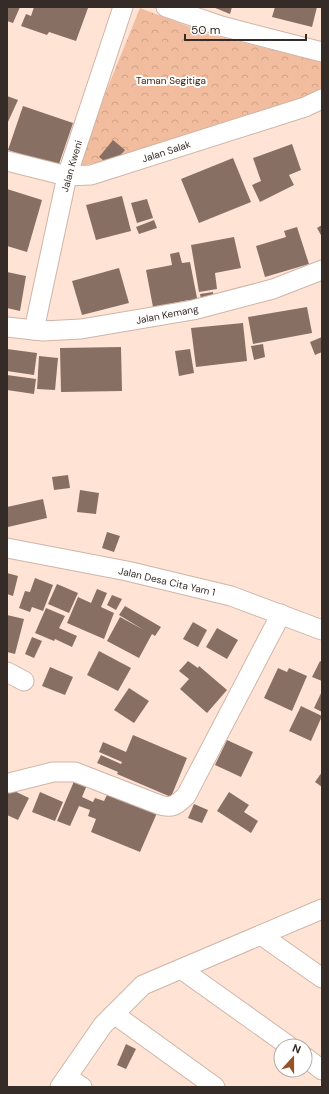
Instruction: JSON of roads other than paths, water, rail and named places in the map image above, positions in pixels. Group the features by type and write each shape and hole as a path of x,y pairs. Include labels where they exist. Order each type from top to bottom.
{"street":[{"name":"Jalan Kweni","path":"34,330 67,176 123,7"},
{"path":"166,7 221,26 322,52"},
{"name":"Jalan Salak","path":"7,161 18,165 67,176 91,175 305,107 322,99"},
{"name":"Jalan Kemang","path":"7,327 34,330 81,329 193,310 273,289 322,270"},
{"name":"Jalan Desa Cita Yam 1","path":"7,548 127,571 231,596 322,630"},
{"path":"9,783 53,772 76,772 160,805 166,807 173,806 186,796 281,614"},
{"path":"7,672 24,681"},
{"path":"70,1084 103,1025 143,985 322,909"},
{"path":"261,935 322,978"},
{"path":"181,969 278,1038"},
{"path":"114,1014 215,1087"},
{"path":"313,1064 322,1070"}],"park label":[{"name":"Taman Segitiga","path":"171,80"}]}
